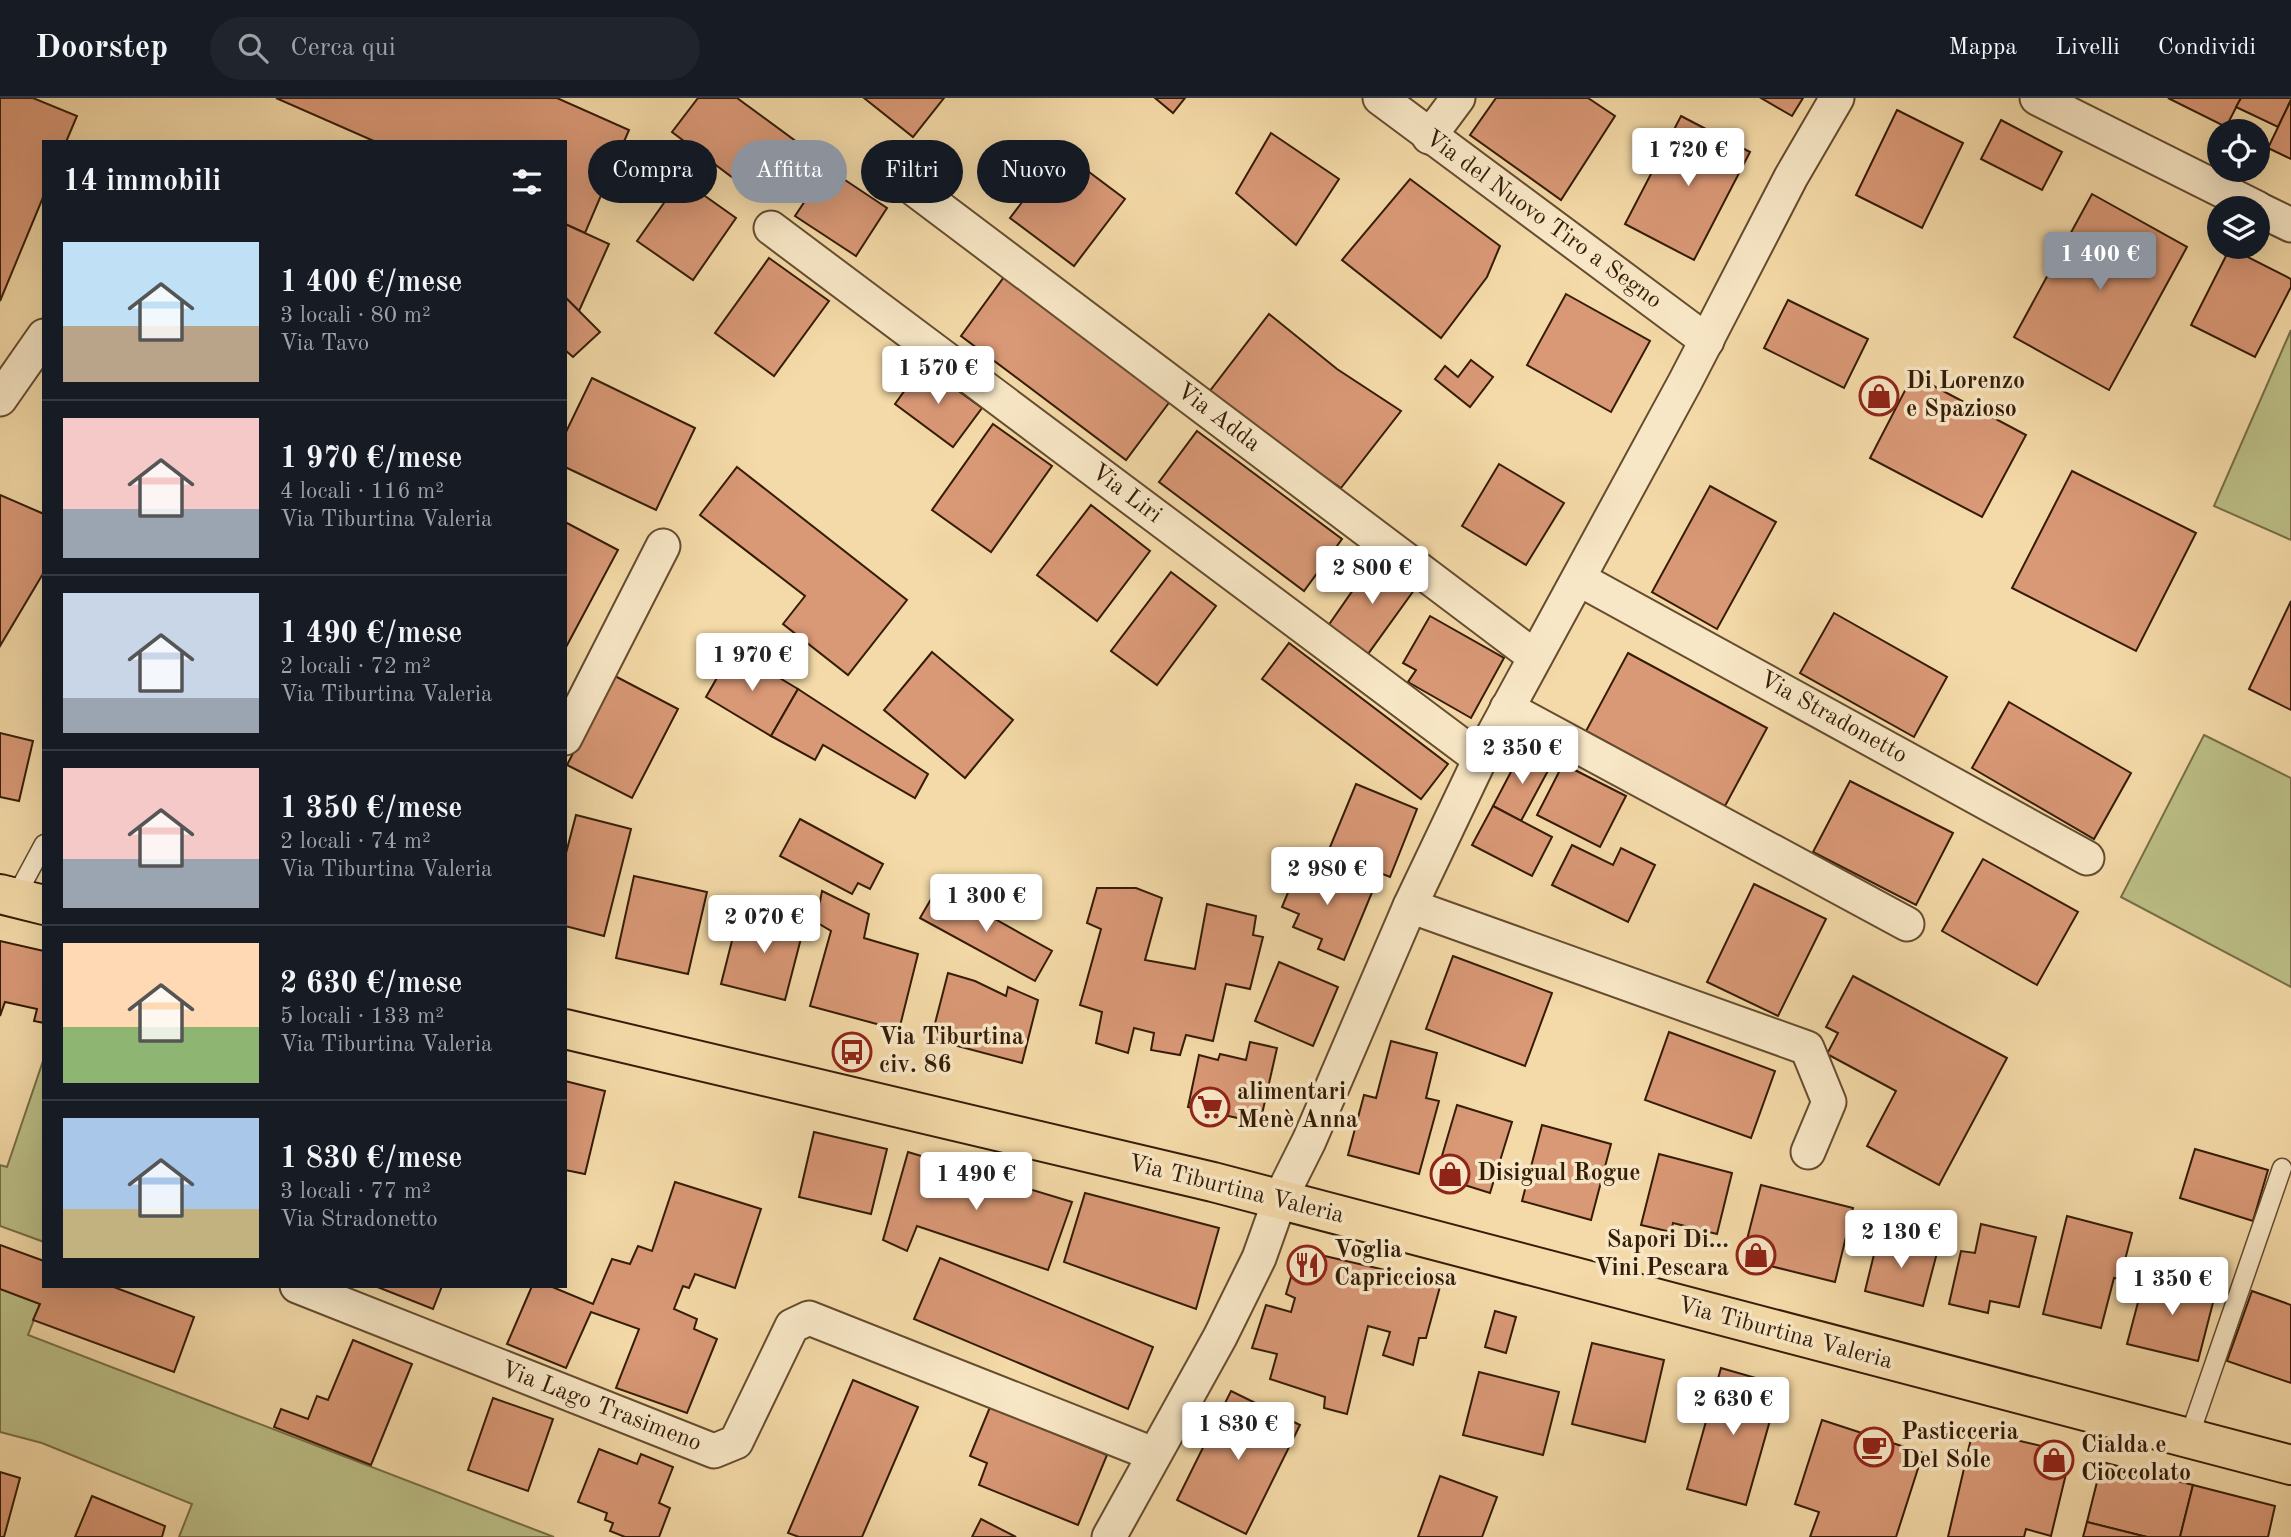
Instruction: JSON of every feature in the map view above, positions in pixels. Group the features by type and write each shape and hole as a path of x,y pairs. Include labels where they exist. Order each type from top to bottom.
{"main road":[{"name":"Via Tiburtina Valeria","path":"567,1029 1280,1199 2291,1465"}],"street":[{"name":"Via del Nuovo Tiro a Segno","path":"1380,98 1707,341"},
{"path":"1429,137 1458,98"},
{"path":"1109,1537 1230,1319 1259,1258 1280,1199 1309,1141 1410,906 1480,759 1707,341 1791,177 1837,98"},
{"path":"2037,98 2233,196"},
{"name":"Via Adda","path":"933,203 1535,657"},
{"path":"2270,214 2291,225"},
{"name":"Via Liri","path":"771,228 1480,759"},
{"path":"0,399 42,339"},
{"path":"567,734 663,546"},
{"name":"Via Stradonetto","path":"1578,579 2087,858"},
{"path":"1507,708 1907,924"},
{"path":"1410,906 1807,1048 1829,1102 1808,1152"},
{"name":"Via Lago Trasimeno","path":"303,1288 714,1451 736,1442 792,1326 808,1318 1153,1454"}],"lane":[{"path":"20,899 42,849"},
{"path":"2189,1440 2282,1168"}],"green space":[{"path":"2291,330 2291,540 2214,506"},
{"path":"2204,735 2291,778 2291,987 2121,897"},
{"path":"42,1064 42,1241 0,1226 0,1165 7,1167"},
{"path":"0,1289 40,1304 28,1335 554,1537 179,1537 192,1504 42,1443 0,1432"}],"building":[{"path":"0,98 33,98 77,116 67,140 42,140 42,200 0,301"},
{"path":"276,98 557,98 629,130 625,140 588,140 588,203 598,203 585,233 567,225 567,140 371,140"},
{"path":"698,98 737,98 794,140 731,140 731,176 717,166 717,140 683,140 672,132"},
{"path":"864,98 944,98 913,137"},
{"path":"1155,98 1185,98 1173,113"},
{"path":"1496,98 1588,98 1615,116 1561,200 1470,135"},
{"path":"1761,98 1803,98 1792,116"},
{"path":"2168,98 2241,98 2230,119 2210,119"},
{"path":"2241,98 2291,98 2278,127 2270,123 2270,119 2261,119 2236,107"},
{"path":"2291,100 2291,159 2270,149"},
{"path":"1897,110 1963,143 1922,228 1856,195"},
{"path":"1681,116 1750,152 1694,260 1625,224"},
{"path":"2001,120 2062,152 2042,190 1981,159"},
{"path":"1271,133 1339,179 1296,245 1236,193"},
{"path":"1090,173 1125,199 1074,266 1010,218 1021,203 1090,203"},
{"path":"1410,179 1500,246 1487,277 1441,338 1342,260"},
{"path":"847,181 861,191 861,203 880,203 887,208 856,256 795,216 804,203 847,203"},
{"path":"2092,194 2187,247 2109,390 2014,337"},
{"path":"664,203 715,203 736,218 693,280 637,241"},
{"path":"567,225 609,244 579,311 567,299"},
{"path":"769,258 829,301 774,376 715,333"},
{"path":"2224,259 2252,259 2291,279 2291,287 2255,357 2191,325"},
{"path":"1004,277 1171,400 1126,460 961,336"},
{"path":"1566,294 1650,341 1611,412 1527,365"},
{"path":"567,299 600,332 573,357 567,352"},
{"path":"1788,300 1868,339 1844,388 1764,348"},
{"path":"1269,314 1337,369 1401,411 1341,488 1206,396"},
{"path":"1471,360 1493,377 1470,407 1435,379 1445,366 1458,377"},
{"path":"923,365 982,408 953,447 895,404"},
{"path":"1913,375 2026,435 1982,517 1870,458"},
{"path":"592,378 695,428 656,510 567,468 567,430"},
{"path":"993,424 1052,466 991,552 932,510"},
{"path":"1197,431 1342,539 1304,591 1159,482"},
{"path":"1499,464 1564,503 1526,565 1462,526"},
{"path":"737,467 907,600 848,675 783,624 805,596 700,515"},
{"path":"2072,471 2196,533 2136,651 2012,588"},
{"path":"1710,486 1776,522 1717,629 1652,592"},
{"path":"0,495 42,513 42,575 0,646"},
{"path":"1091,505 1150,551 1097,621 1037,575"},
{"path":"567,523 618,550 567,645"},
{"path":"1376,557 1417,586 1368,654 1328,626"},
{"path":"1171,572 1216,606 1157,685 1111,651"},
{"path":"2291,601 2291,710 2249,689"},
{"path":"1834,613 1947,677 1914,737 1800,673"},
{"path":"1430,616 1504,658 1471,718 1408,682 1416,670 1403,663"},
{"path":"1289,643 1448,764 1421,799 1262,679"},
{"path":"733,650 798,689 771,736 706,697"},
{"path":"932,652 1013,720 965,778 884,710"},
{"path":"1628,653 1767,728 1725,806 1586,731"},
{"path":"613,675 678,709 632,798 567,765"},
{"path":"798,689 928,774 915,798 823,745 815,760 771,736"},
{"path":"2009,702 2131,773 2094,839 1972,768"},
{"path":"0,733 33,741 19,801 0,797"},
{"path":"1522,751 1550,767 1521,821 1493,806"},
{"path":"1563,764 1626,796 1600,847 1537,815"},
{"path":"1850,781 1953,833 1916,905 1813,852"},
{"path":"1356,784 1417,809 1390,877 1328,852"},
{"path":"1493,806 1552,837 1532,876 1472,845"},
{"path":"576,815 631,829 604,936 567,927 567,849"},
{"path":"800,819 883,864 870,889 858,883 852,894 780,856"},
{"path":"1572,845 1613,865 1621,848 1655,865 1628,922 1552,885"},
{"path":"1302,859 1373,890 1344,960 1318,949 1322,939 1293,927 1299,914 1282,907"},
{"path":"1983,859 2078,912 2037,985 1942,931"},
{"path":"634,876 707,892 688,974 616,958"},
{"path":"1754,884 1826,919 1778,1016 1707,982"},
{"path":"938,887 1052,951 1035,981 920,918"},
{"path":"1097,888 1136,888 1162,898 1145,960 1195,969 1207,904 1256,916 1253,935 1263,937 1250,989 1226,984 1213,1041 1186,1035 1180,1055 1151,1050 1154,1033 1134,1028 1128,1053 1096,1043 1102,1012 1080,1005 1101,929 1087,923"},
{"path":"822,891 869,914 864,938 918,954 899,1030 810,1006 831,931 816,922"},
{"path":"779,912 806,919 785,1000 721,984 738,917 775,926"},
{"path":"0,941 42,951 42,1023 34,1021 37,1009 5,1002 0,1016"},
{"path":"1453,956 1552,993 1525,1066 1426,1029"},
{"path":"1279,962 1338,987 1313,1046 1255,1021"},
{"path":"948,973 975,981 1006,996 1008,987 1038,1000 1022,1063 931,1039"},
{"path":"1853,976 2007,1058 1939,1185 1867,1146 1896,1091 1827,1054 1838,1033 1826,1027"},
{"path":"1669,1032 1775,1071 1751,1138 1645,1100"},
{"path":"1391,1041 1437,1053 1426,1098 1439,1101 1419,1174 1348,1155 1364,1095 1376,1098"},
{"path":"1250,1042 1277,1048 1260,1123 1188,1107 1199,1055 1218,1060 1220,1054 1246,1060"},
{"path":"567,1082 605,1091 585,1174 567,1170"},
{"path":"1457,1105 1512,1122 1490,1193 1436,1176"},
{"path":"1542,1125 1611,1144 1591,1220 1522,1201"},
{"path":"814,1132 887,1149 871,1214 799,1197"},
{"path":"2195,1149 2268,1170 2253,1221 2180,1198"},
{"path":"908,1152 1072,1202 1048,1270 917,1226 907,1251 883,1240"},
{"path":"1659,1154 1732,1173 1717,1234 1673,1223 1671,1232 1641,1225"},
{"path":"675,1182 761,1209 735,1288 695,1274 689,1288 683,1286 674,1309 697,1319 694,1329 717,1339 687,1413 616,1388 639,1329 591,1312 566,1368 507,1344 531,1288 555,1288 593,1304 612,1259 630,1264 638,1246 652,1251"},
{"path":"1761,1185 1853,1208 1835,1282 1742,1259"},
{"path":"1085,1193 1219,1228 1196,1309 1064,1262"},
{"path":"2067,1216 2132,1233 2120,1279 2114,1278 2101,1328 2043,1314"},
{"path":"1981,1224 2036,1237 2019,1307 1990,1301 1988,1313 1949,1304 1961,1251 1975,1253"},
{"path":"1879,1234 1938,1249 1923,1306 1865,1291"},
{"path":"0,1245 42,1260 42,1288 116,1288 194,1317 174,1372 33,1320 40,1304 0,1289"},
{"path":"1299,1250 1441,1283 1426,1338 1419,1338 1413,1365 1383,1355 1390,1332 1368,1326 1347,1414 1324,1408 1325,1397 1270,1379 1277,1354 1252,1348 1266,1305 1291,1312 1295,1298 1286,1294"},
{"path":"940,1258 1153,1347 1128,1409 914,1319"},
{"path":"2146,1272 2216,1291 2198,1361 2127,1344"},
{"path":"380,1288 441,1288 433,1309"},
{"path":"2252,1291 2291,1305 2291,1383 2227,1361"},
{"path":"1495,1311 1516,1317 1506,1353 1485,1347"},
{"path":"353,1340 412,1364 371,1465 274,1427 281,1409 308,1419 317,1396 328,1400"},
{"path":"1592,1343 1664,1360 1645,1442 1572,1424"},
{"path":"1721,1368 1780,1385 1746,1505 1687,1489"},
{"path":"1479,1372 1559,1392 1543,1455 1463,1435"},
{"path":"853,1380 918,1407 862,1537 799,1537 788,1533"},
{"path":"1231,1391 1300,1425 1246,1534 1177,1500"},
{"path":"493,1398 553,1419 528,1491 468,1470"},
{"path":"990,1407 1107,1455 1078,1525 979,1485 987,1463 970,1456"},
{"path":"1822,1420 1923,1453 1896,1537 1810,1537 1819,1512 1795,1504"},
{"path":"1973,1430 2071,1453 2051,1536 2026,1529 2024,1537 1948,1537"},
{"path":"599,1449 637,1464 641,1454 673,1467 659,1503 670,1508 659,1537 625,1537 610,1531 613,1523 605,1520 607,1513 578,1502"},
{"path":"2102,1462 2193,1485 2180,1537 2147,1537 2087,1522"},
{"path":"0,1472 20,1478 4,1537 0,1537"},
{"path":"1440,1476 1497,1497 1482,1537 1418,1537"},
{"path":"2193,1485 2275,1506 2268,1537 2180,1537"},
{"path":"92,1496 165,1526 162,1537 75,1537"},
{"path":"981,1519 1016,1537 972,1537"},
{"path":"2087,1522 2147,1537 2083,1537"}],"place":[{"name":"Di Lorenzo e Spazioso","path":"1879,396"},
{"name":"Via Tiburtina civ. 86","path":"852,1052"},
{"name":"alimentari Menè Anna","path":"1210,1107"},
{"name":"Disigual Rogue","path":"1450,1174"},
{"name":"Sapori Di... Vini Pescara","path":"1756,1255"},
{"name":"Voglia Capricciosa","path":"1307,1265"},
{"name":"Pasticceria Del Sole","path":"1874,1447"},
{"name":"Cialda e Cioccolato","path":"2054,1460"}]}
